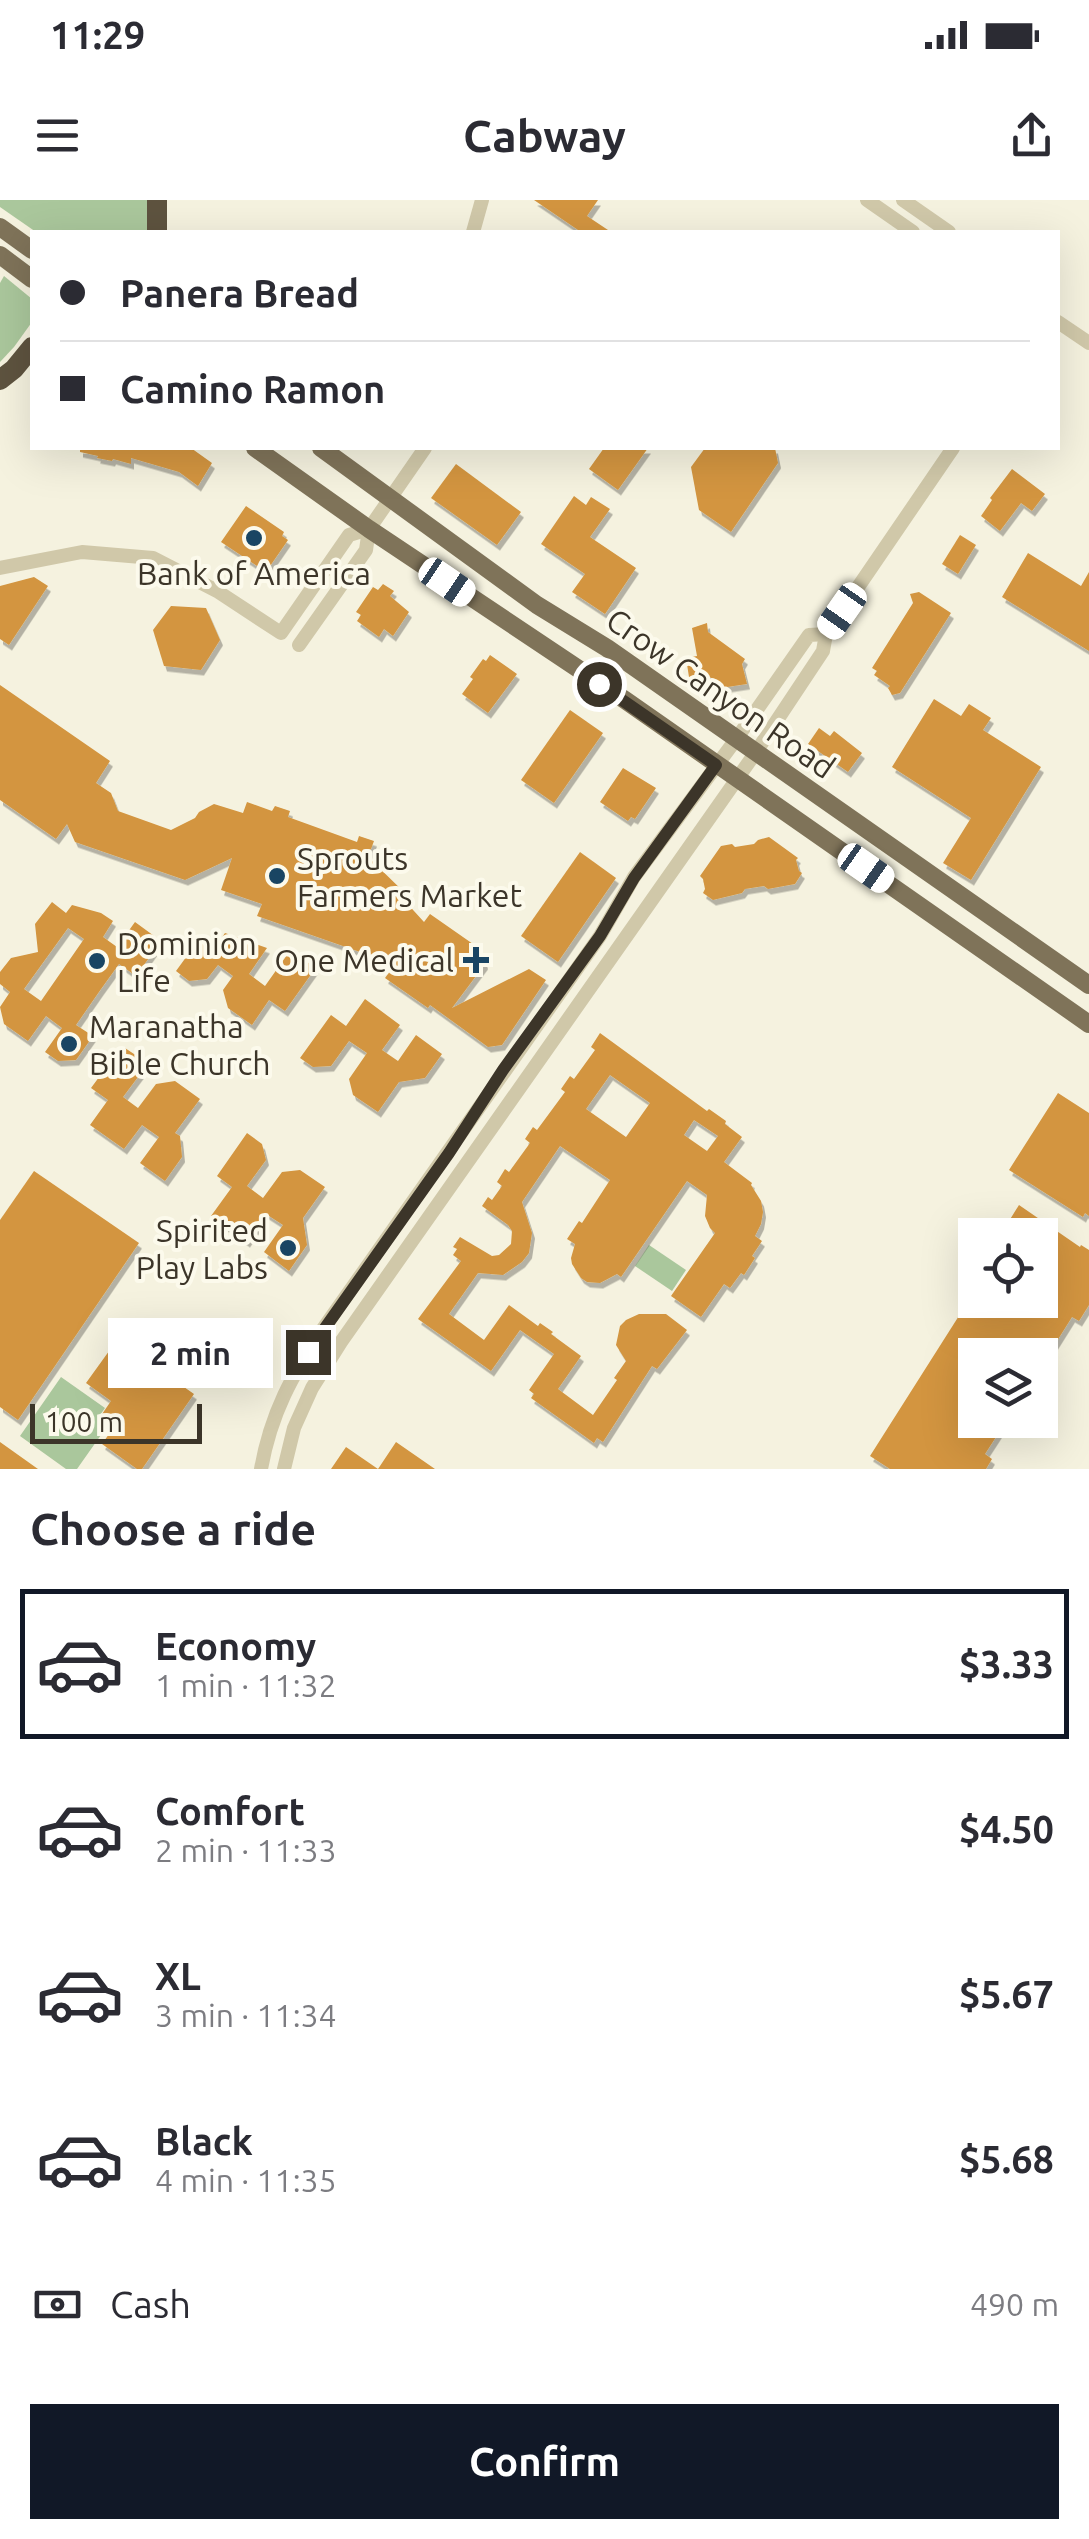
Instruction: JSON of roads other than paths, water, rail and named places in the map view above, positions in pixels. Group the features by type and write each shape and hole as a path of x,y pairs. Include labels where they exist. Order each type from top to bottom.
{"highway":[{"path":"157,200 157,230"},
{"path":"0,380 30,349"}],"main road":[{"path":"0,227 30,249"},
{"path":"0,255 30,278"},
{"name":"Crow Canyon Road","path":"258,450 1089,1024"},
{"name":"Crow Canyon Road","path":"324,450 537,606 607,648 1089,985"}],"street":[{"path":"474,230 482,200"},
{"path":"866,200 910,230"},
{"path":"903,200 946,230"},
{"path":"1060,323 1089,343"},
{"path":"299,645 366,550 368,529 424,450"},
{"path":"284,1469 294,1428 312,1388 341,1342 756,752 823,651 826,634 952,450"},
{"path":"0,568 82,552 153,558 217,591 281,632 349,535 368,529"},
{"path":"261,1469 272,1426 293,1374 600,936 634,878 809,634 826,634"}],"place":[{"name":"Bank of America","path":"254,538"},
{"name":"Sprouts Farmers Market","path":"277,876"},
{"name":"One Medical","path":"476,960"},
{"name":"Dominion Life","path":"97,961"},
{"name":"Maranatha Bible Church","path":"69,1044"},
{"name":"Spirited Play Labs","path":"288,1248"}]}
